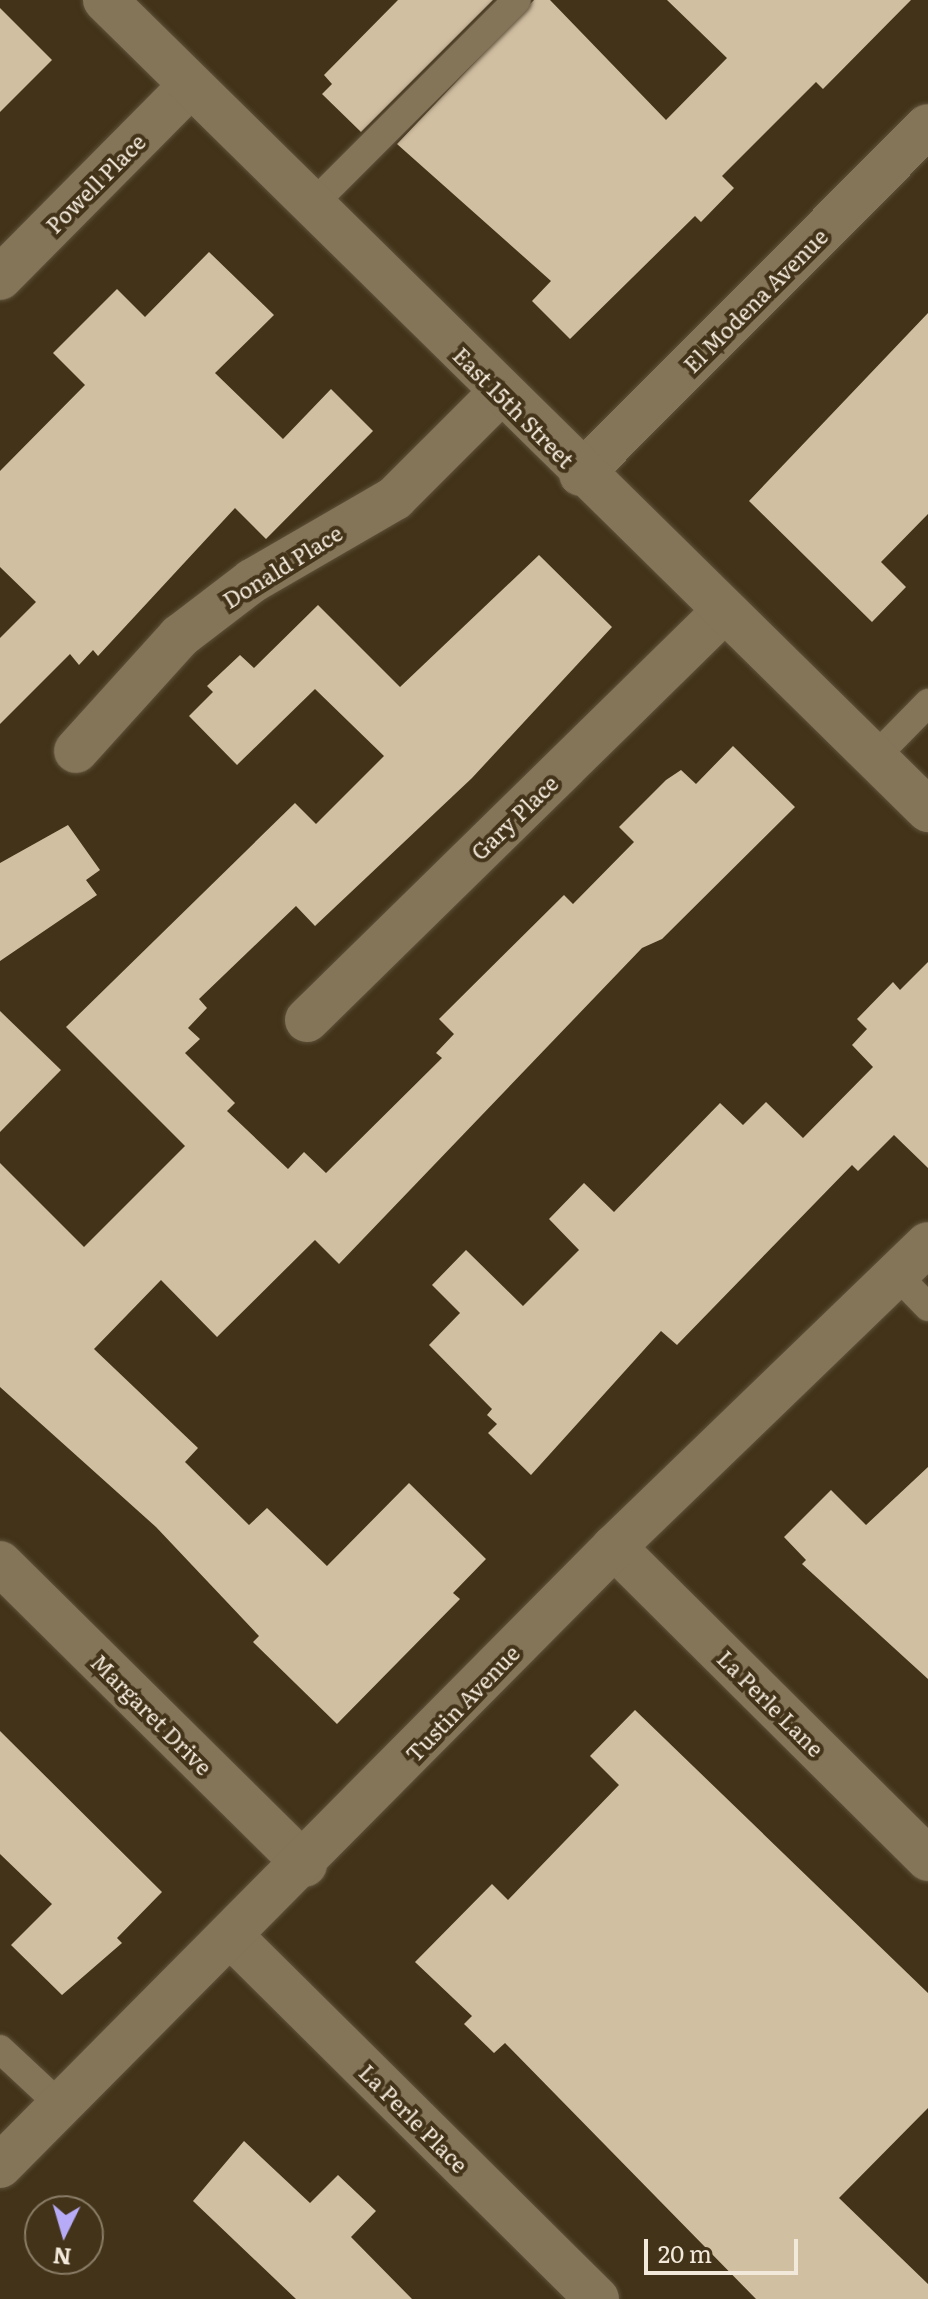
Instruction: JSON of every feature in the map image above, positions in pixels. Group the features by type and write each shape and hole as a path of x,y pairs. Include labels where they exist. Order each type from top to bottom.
{"street":[{"name":"East 15th Street","path":"105,0 721,614 928,810"},
{"name":"Powell Place","path":"0,278 189,87"},
{"name":"El Modena Avenue","path":"581,474 928,126"},
{"name":"Donald Place","path":"76,751 180,636 252,581 395,498 499,394"},
{"name":"Gary Place","path":"307,1020 721,614"},
{"name":"Tustin Avenue","path":"0,2166 59,2104 305,1865 614,1547 928,1244"},
{"name":"La Perle Lane","path":"614,1547 928,1859"},
{"name":"Margaret Drive","path":"0,1563 305,1865"},
{"name":"La Perle Place","path":"232,1937 597,2299"}],"lane":[{"path":"311,206 517,0"},
{"path":"875,757 928,703"},
{"path":"896,1274 928,1307"},
{"path":"0,2049 59,2104"}],"building":[{"path":"398,0 493,0 361,132 322,94 332,84 324,75"},
{"path":"534,0 550,0 666,120 727,58 667,0 911,0 823,89 816,82 722,176 734,188 701,222 695,216 570,339 532,301 551,281 397,144"},
{"path":"0,8 52,60 0,112"},
{"path":"209,252 274,315 215,373 283,439 331,389 373,431 266,539 235,508 98,656 93,650 79,665 70,654 0,724 0,638 36,602 0,567 0,471 85,385 53,353 117,289 145,317"},
{"path":"928,313 928,514 881,562 906,587 872,622 749,501"},
{"path":"539,555 612,627 472,778 315,926 296,906 199,999 207,1008 188,1028 200,1039 185,1053 235,1103 227,1111 288,1169 304,1152 326,1173 442,1058 436,1053 454,1034 439,1019 564,895 573,904 634,842 619,827 666,780 681,770 696,784 733,746 795,807 662,939 642,948 339,1264 315,1240 217,1337 161,1280 94,1349 198,1448 185,1462 249,1525 267,1508 327,1566 409,1483 486,1559 453,1593 460,1599 337,1724 253,1642 259,1636 156,1527 0,1387 0,1163 84,1247 185,1146 66,1027 295,803 316,824 384,756 315,689 237,765 189,716 213,692 207,686 240,655 254,668 318,605 400,687"},
{"path":"68,825 100,870 86,880 97,895 0,961 0,863"},
{"path":"928,962 928,1168 894,1135 858,1171 852,1165 677,1345 661,1331 531,1475 488,1433 497,1424 487,1415 492,1409 429,1345 460,1313 432,1285 466,1250 523,1306 579,1250 549,1219 584,1183 614,1212 720,1103 743,1125 766,1102 803,1138 873,1067 852,1045 867,1029 857,1019 893,982 900,990"},
{"path":"0,1011 61,1070 0,1132"},
{"path":"928,1467 928,1679 802,1564 806,1560 784,1537 831,1490 866,1525"},
{"path":"635,1710 928,1993 928,2108 839,2198 928,2284 928,2299 756,2299 505,2043 494,2053 464,2024 472,2016 415,1962 492,1884 508,1900 619,1785 590,1756"},
{"path":"0,1731 162,1892 117,1938 122,1943 62,1995 11,1945 52,1904 0,1854"},
{"path":"244,2141 310,2203 338,2175 376,2211 351,2237 412,2299 296,2299 193,2201"}]}
